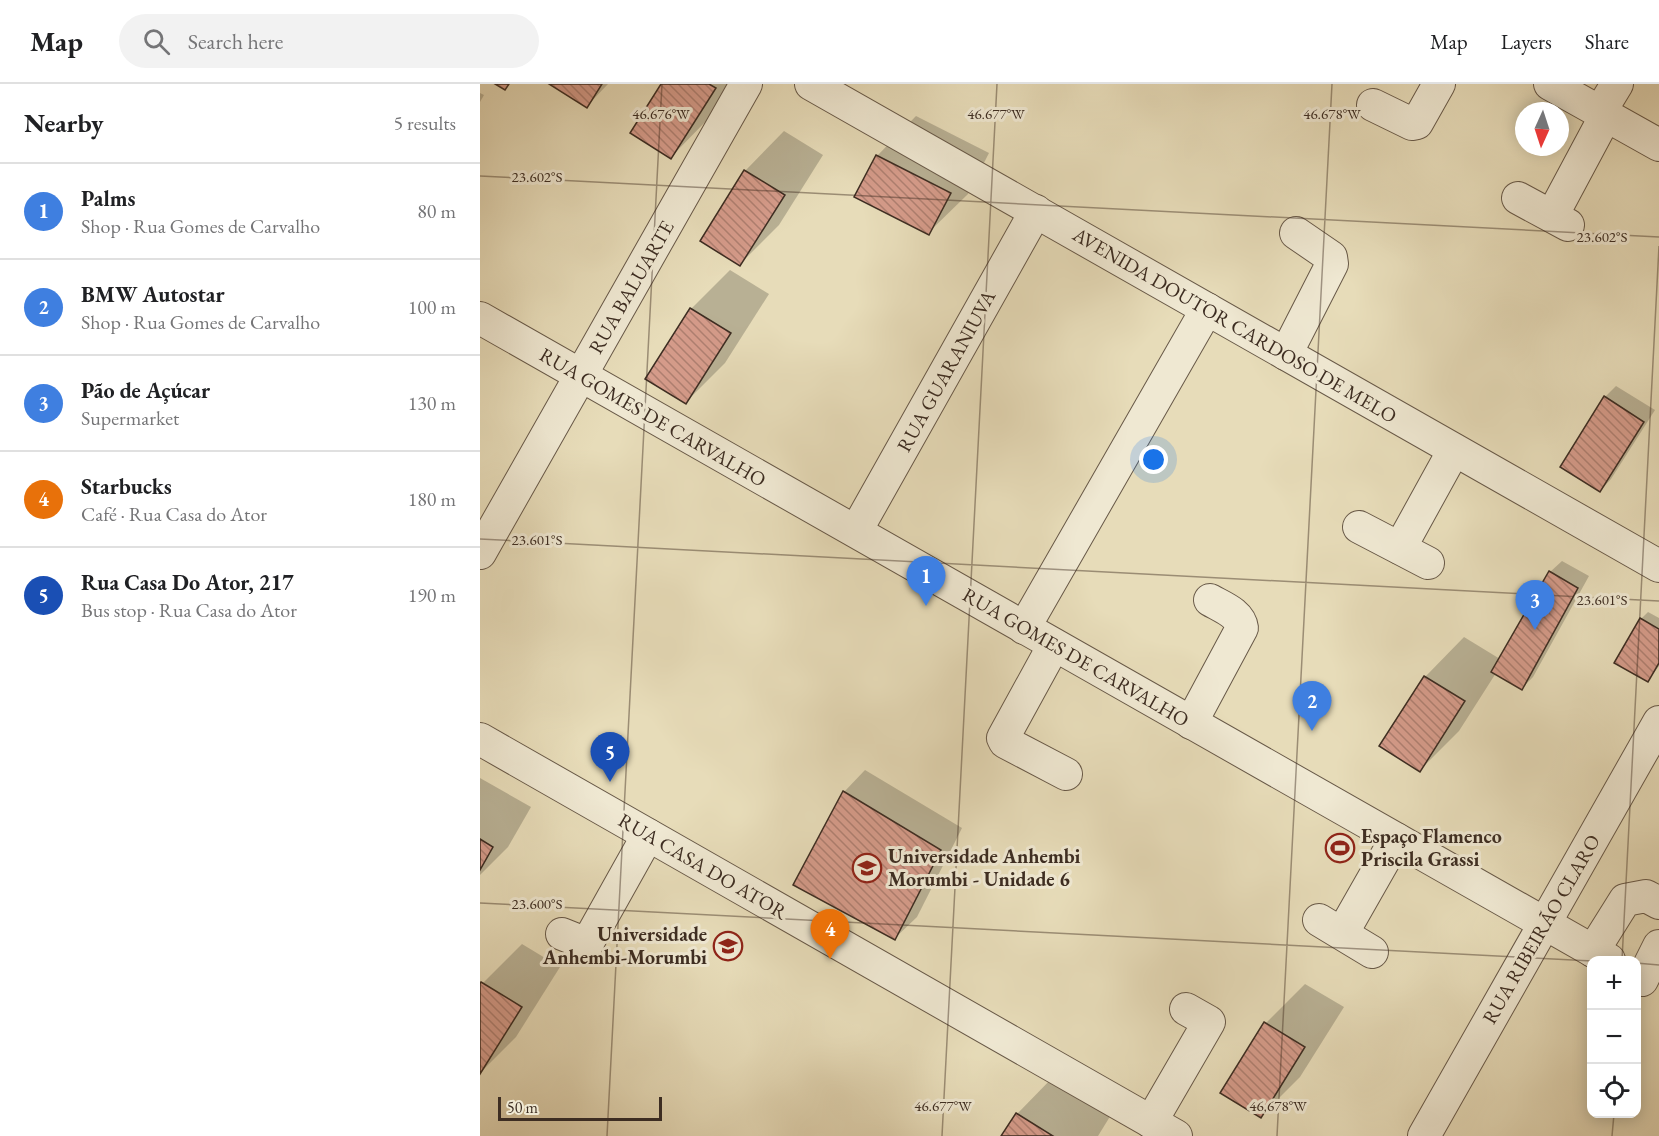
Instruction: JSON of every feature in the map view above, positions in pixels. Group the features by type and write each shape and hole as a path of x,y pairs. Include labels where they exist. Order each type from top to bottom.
{"street":[{"name":"RUA BALUARTE","path":"480,553 746,84"},
{"name":"AVENIDA DOUTOR CARDOSO DE MELO","path":"812,84 1659,566"},
{"path":"1372,105 1412,124 1417,123 1439,84"},
{"path":"1550,84 1659,146"},
{"path":"1518,198 1560,220 1617,84"},
{"name":"RUA GUARANIUVA","path":"856,531 1036,211"},
{"path":"1286,354 1332,264 1331,257 1296,233"},
{"path":"1024,628 1207,309"},
{"name":"RUA GOMES DE CARVALHO","path":"480,318 1601,956"},
{"path":"1400,548 1454,450"},
{"path":"1359,527 1428,563"},
{"path":"1191,723 1242,628 1241,620 1236,615 1210,600"},
{"path":"1054,645 1003,738 1005,742 1066,774"},
{"name":"RUA RIBEIRÃO CLARO","path":"1424,1136 1659,722"},
{"name":"RUA CASA DO ATOR","path":"480,739 1164,1129"},
{"path":"562,934 586,944 648,835"},
{"path":"1372,952 1331,926 1396,839"},
{"path":"1601,956 1625,900 1646,896 1659,903"},
{"path":"1646,982 1659,946"},
{"path":"1164,1129 1209,1022 1186,1009"}],"building":[{"path":"495,84 509,84 505,90"},
{"path":"549,84 602,84 587,108"},
{"path":"661,84 709,84 716,88 671,159 630,133"},
{"path":"876,155 951,193 929,235 854,197"},
{"path":"744,170 785,195 740,266 700,241"},
{"path":"690,308 731,333 686,404 645,379"},
{"path":"1604,396 1644,422 1600,492 1560,467"},
{"path":"1549,571 1578,588 1522,690 1491,672"},
{"path":"1640,618 1659,629 1659,663 1648,682 1614,663"},
{"path":"1424,676 1465,701 1420,772 1379,746"},
{"name":"Universidade Anhembi Morumbi - Unidade 6","path":"843,791 941,850 895,940 793,885"},
{"path":"480,839 493,847 480,870"},
{"path":"481,982 522,1007 480,1074 480,984"},
{"path":"1264,1022 1305,1047 1261,1118 1220,1093"},
{"path":"1016,1113 1053,1136 1001,1136"}],"place":[{"name":"Palms","path":"926,606"},
{"name":"Pão de Açúcar","path":"1535,630"},
{"name":"BMW Autostar","path":"1312,731"},
{"name":"Rua Casa Do Ator, 217","path":"610,782"},
{"name":"Espaço Flamenco Priscila Grassi","path":"1340,848"},
{"name":"Universidade Anhembi Morumbi - Unidade 6","path":"867,868"},
{"name":"Universidade Anhembi-Morumbi","path":"728,946"},
{"name":"Starbucks","path":"830,959"}]}
